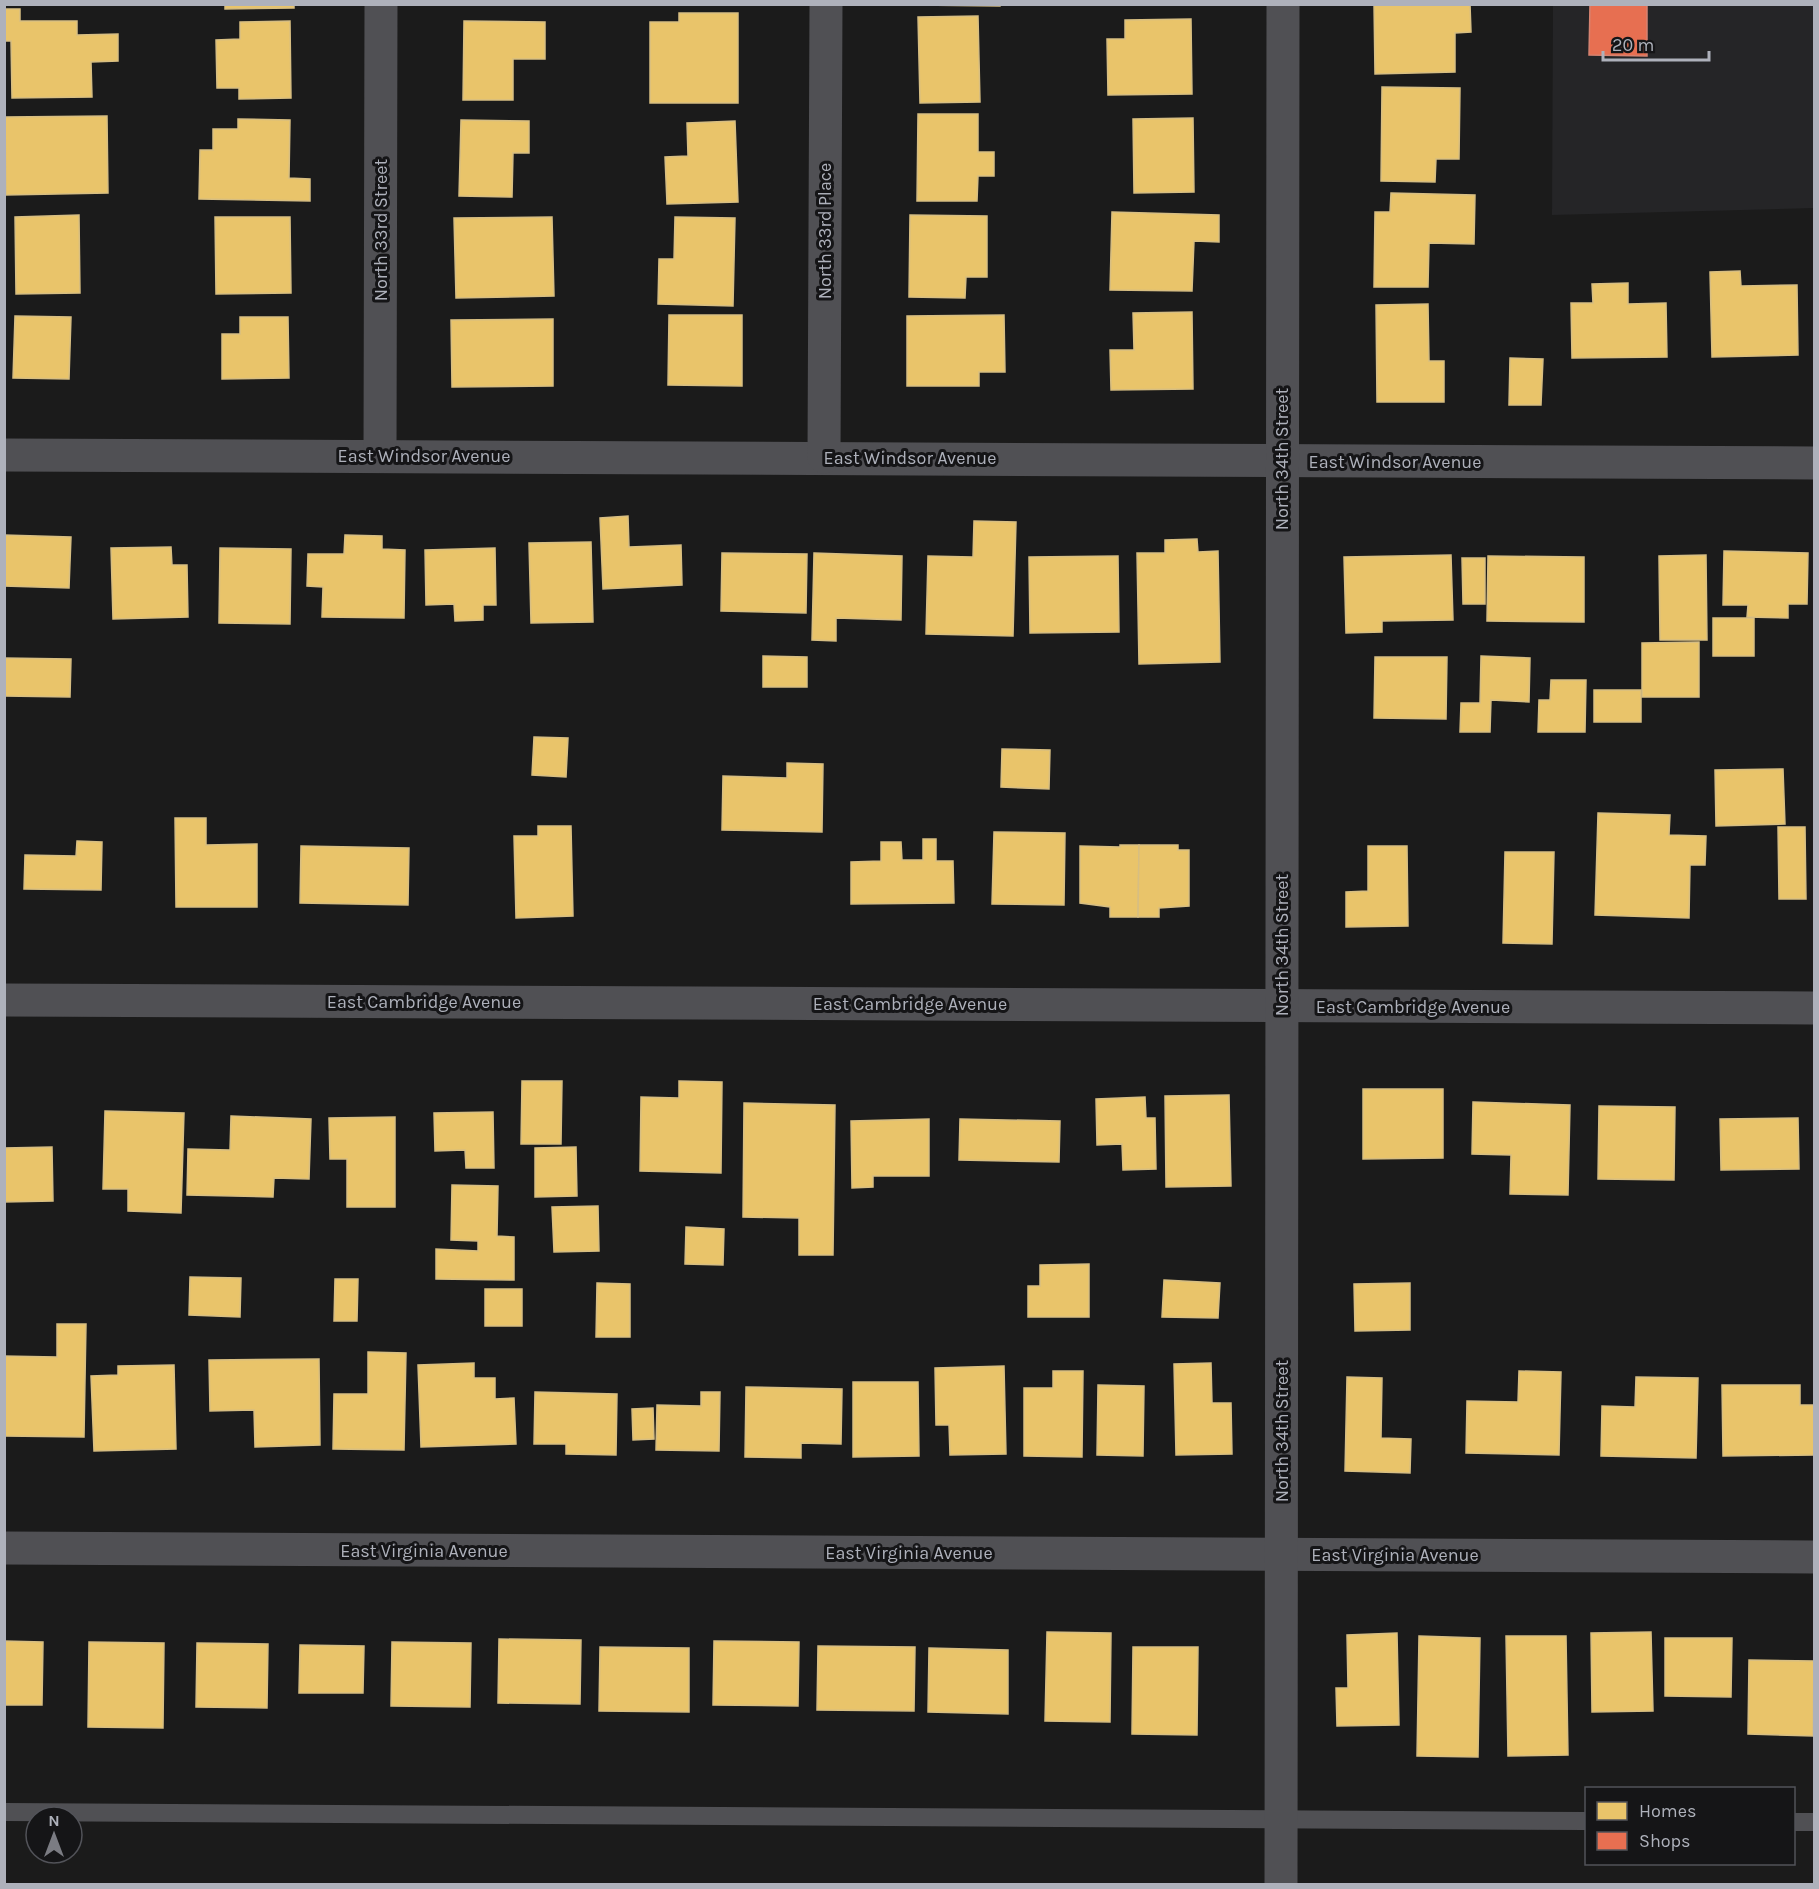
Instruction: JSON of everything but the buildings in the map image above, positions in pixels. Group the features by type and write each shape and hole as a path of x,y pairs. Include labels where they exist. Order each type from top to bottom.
{"street":[{"name":"North 33rd Street","path":"380,456 381,4"},
{"name":"North 33rd Place","path":"824,457 826,4"},
{"name":"North 34th Street","path":"1281,1884 1283,4"},
{"name":"East Windsor Avenue","path":"4,455 1815,463"},
{"name":"East Cambridge Avenue","path":"4,1000 1815,1008"},
{"name":"East Virginia Avenue","path":"4,1548 1815,1557"}],"lane":[{"path":"4,1812 1585,1821"},
{"path":"1795,1822 1815,1822"}],"shaded area":[{"path":"1553,5 1814,5 1814,208 1552,215"}]}
